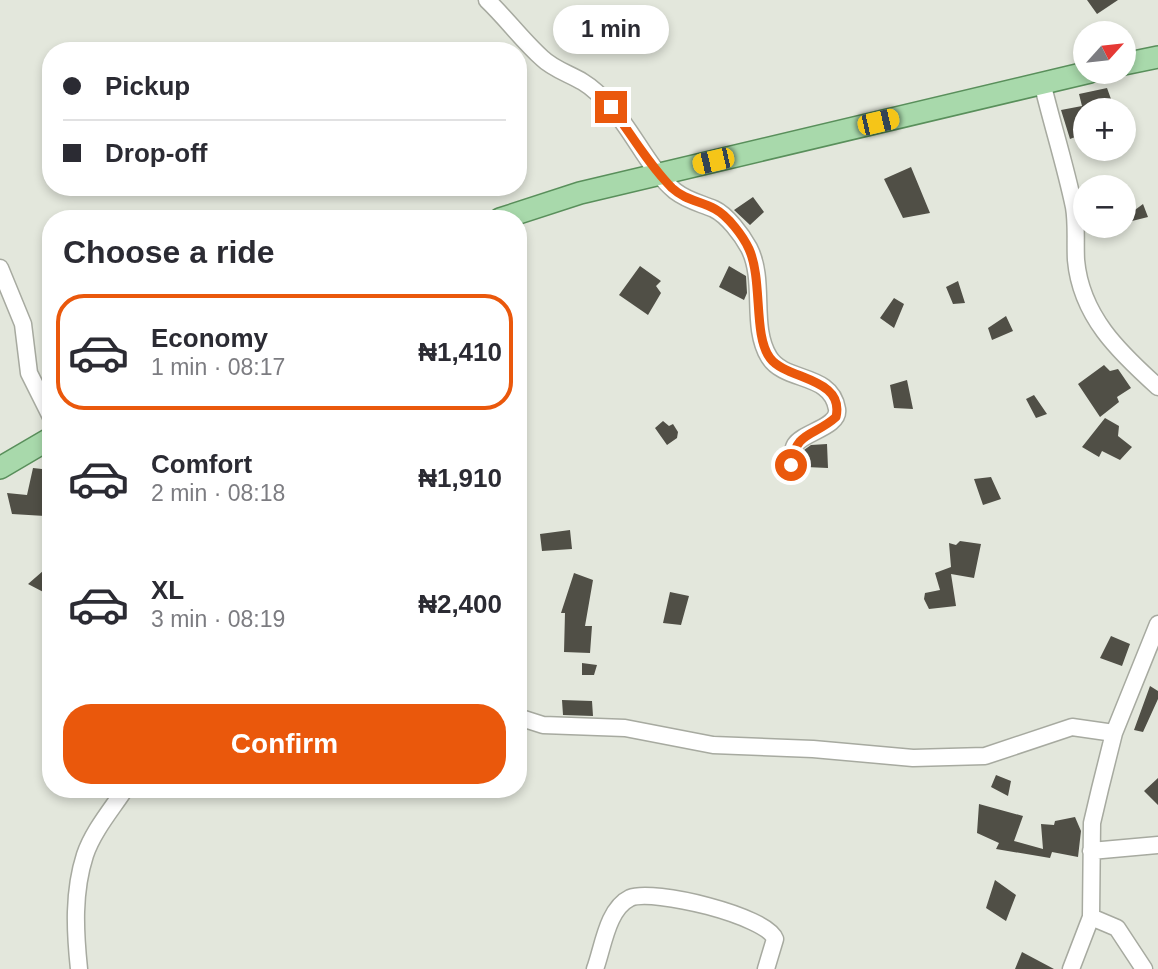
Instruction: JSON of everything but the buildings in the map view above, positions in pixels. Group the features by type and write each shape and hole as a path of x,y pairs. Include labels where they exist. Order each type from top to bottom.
{"main road":[{"path":"1136,62 1158,57"},
{"path":"527,210 580,193 1073,76"},
{"path":"0,468 42,443"}],"street":[{"path":"487,0 526,42"},
{"path":"527,43 543,60 585,83 611,107 659,174 691,201 716,210 739,233 749,248 755,266 762,343 770,359 787,372 818,382 834,400 836,417 801,438 793,447 791,465"},
{"path":"1042,82 1064,156 1077,225 1076,259 1082,293 1118,350 1158,387"},
{"path":"0,268 23,324 29,373 42,398"},
{"path":"1071,969 1091,917 1092,823 1114,733 1158,624"},
{"path":"527,720 543,725 625,728 713,745 813,748 914,758 985,756 1072,727 1114,733"},
{"path":"79,969 75,931 77,896 85,853 119,798"},
{"path":"1091,851 1158,845"},
{"path":"595,969 608,925 616,912 629,899 644,895 713,908 769,930 775,939 766,969"},
{"path":"1091,917 1117,928 1144,969"}],"route":[{"path":"611,107 648,155 659,174 691,201 716,210 727,219 749,248 759,289 762,343 770,359 787,372 818,382 834,400 838,411 836,417 829,424 801,438 793,447 791,465"}]}
